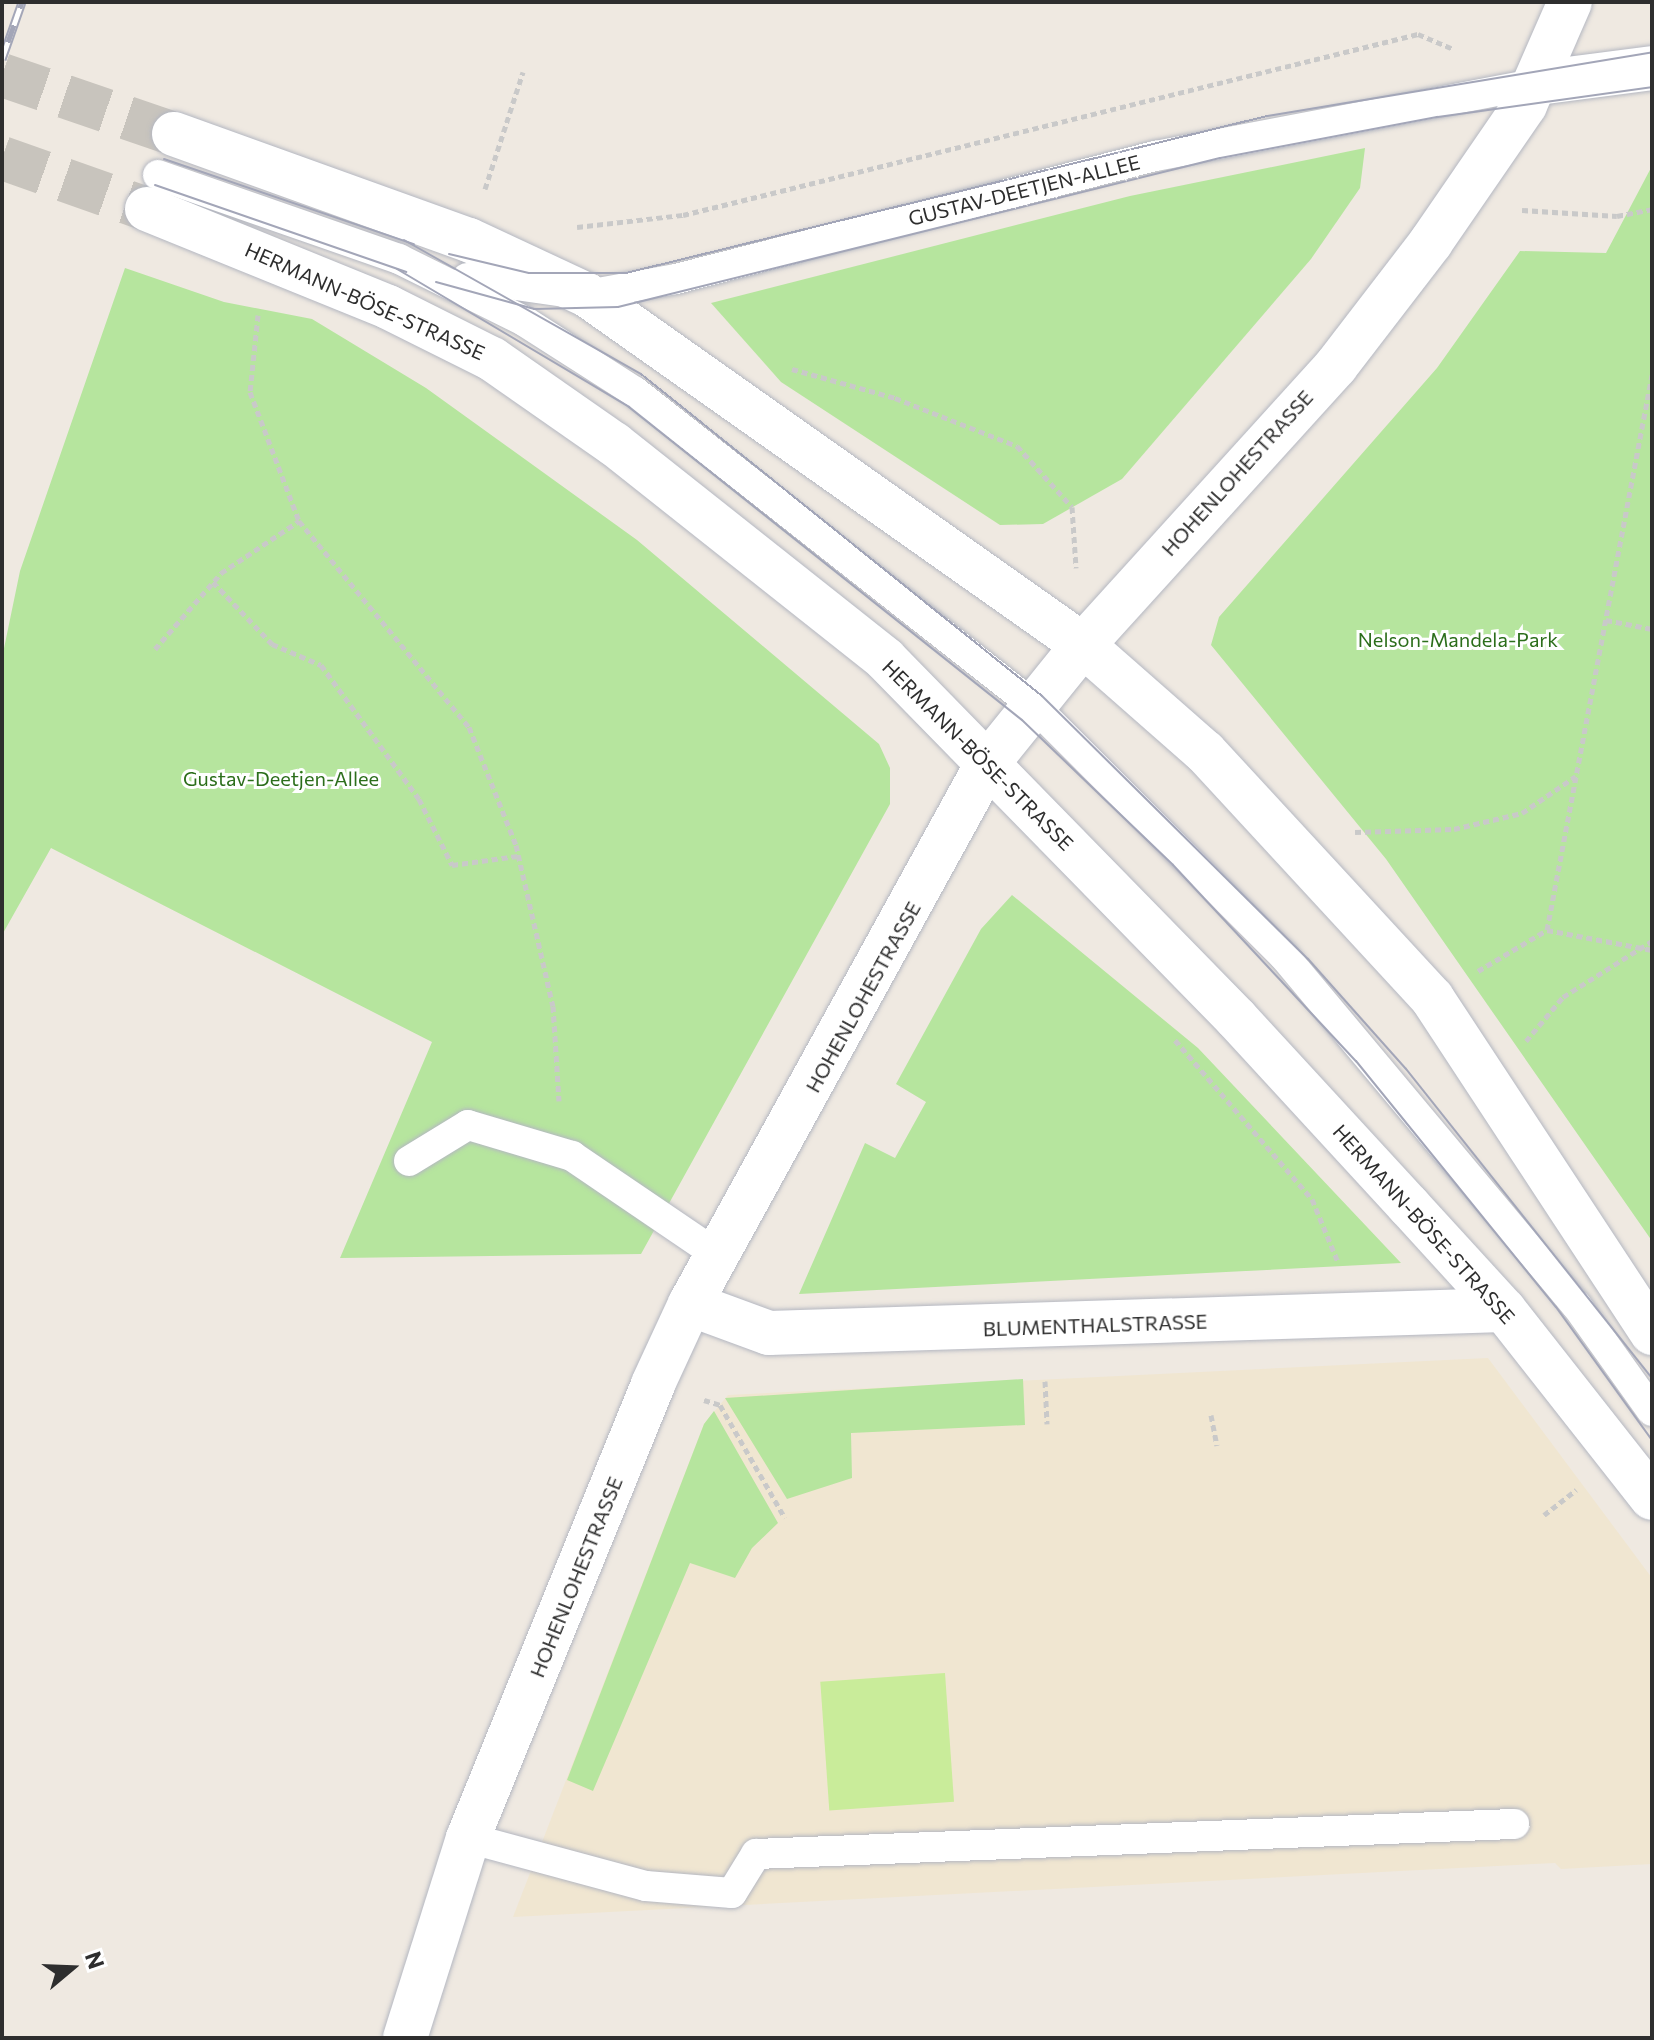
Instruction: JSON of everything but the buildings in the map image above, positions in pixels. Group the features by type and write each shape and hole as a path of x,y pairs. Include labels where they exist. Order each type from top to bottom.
{"main road":[{"name":"HOHENLOHESTRASSE","path":"405,2038 468,1838 653,1384 690,1304 987,764 1083,645 1336,366 1456,205 1537,83 1570,2"},
{"name":"GUSTAV-DEETJEN-ALLEE","path":"1537,83 1652,68"},
{"path":"174,134 469,240 587,295 1083,645 1205,752 1294,842 1432,998 1645,1313"},
{"name":"HERMANN-BÖSE-STRASSE","path":"153,192 276,259 492,359 590,427 885,659 1237,1019 1504,1310 1652,1498"},
{"name":"BLUMENTHALSTRASSE","path":"690,1304 769,1333 1504,1310"}],"lane":[{"name":"GUSTAV-DEETJEN-ALLEE","path":"399,259 489,283 587,295 676,279 1156,156 1537,83"},
{"path":"153,192 399,259 482,297 635,392 1033,705 1284,956 1577,1306 1652,1411"},
{"path":"409,1161 468,1125 572,1156 719,1256"},
{"path":"468,1838 646,1886 732,1893 756,1854 1514,1824"}],"path":[{"path":"561,229 683,215 1418,34 1458,51"},
{"path":"469,240 523,72"},
{"path":"1456,205 1617,216 1652,209"},
{"path":"276,259 255,325 250,392 299,521 469,727 518,856 553,1006 559,1108 572,1156"},
{"path":"774,364 895,398 1017,446 1072,507 1083,645"},
{"path":"1547,930 1652,375"},
{"path":"155,649 213,582 299,521"},
{"path":"213,582 272,644 321,665 419,799 452,865 518,856"},
{"path":"1606,620 1652,629"},
{"path":"1294,842 1347,832 1454,829 1522,813 1577,775"},
{"path":"1432,998 1547,930 1652,950"},
{"path":"1489,1086 1563,997 1637,947 1652,941"},
{"path":"653,1384 720,1405 785,1518"},
{"path":"1211,1415 1217,1445"},
{"path":"1544,1515 1587,1483"}],"shaded area":[{"path":"1488,1358 1652,1578 1652,1864 1561,1869 1555,1863 513,1917 704,1424 728,1395"}],"green space":[{"path":"1365,148 1360,188 1311,259 1122,479 1043,524 1000,525 781,382 711,303 1130,196"},
{"name":"Nelson-Mandela-Park","path":"1652,166 1652,1241 1386,859 1211,645 1219,617 1437,368 1520,251 1606,253"},
{"name":"Gustav-Deetjen-Allee","path":"125,268 224,302 312,319 426,388 637,540 879,744 890,768 890,804 641,1254 340,1258 432,1042 51,848 2,935 2,658 20,571"},
{"path":"1012,895 1198,1048 1401,1263 799,1294 865,1143 895,1158 926,1102 896,1084 981,929"},
{"path":"1023,1379 1025,1425 851,1433 852,1478 787,1499 725,1398"},
{"path":"714,1411 778,1523 752,1548 735,1578 690,1563 593,1791 567,1780 704,1424"},
{"path":"945,1673 954,1802 829,1810 820,1682"}],"tunnel":[{"path":"2,75 174,134"},
{"path":"2,158 147,209"}],"tram line":[{"path":"449,254 529,273 626,273 1267,116 1652,52"},
{"path":"436,282 534,309 618,307 1220,158 1437,117 1652,87"},
{"path":"164,159 414,244"},
{"path":"155,185 406,272"},
{"path":"404,240 641,374 1042,696 1308,959 1406,1069 1652,1378"},
{"path":"397,269 629,407 1022,720 1173,865 1356,1061 1556,1307 1652,1440"}],"railway":[{"path":"2,59 22,2"}]}
